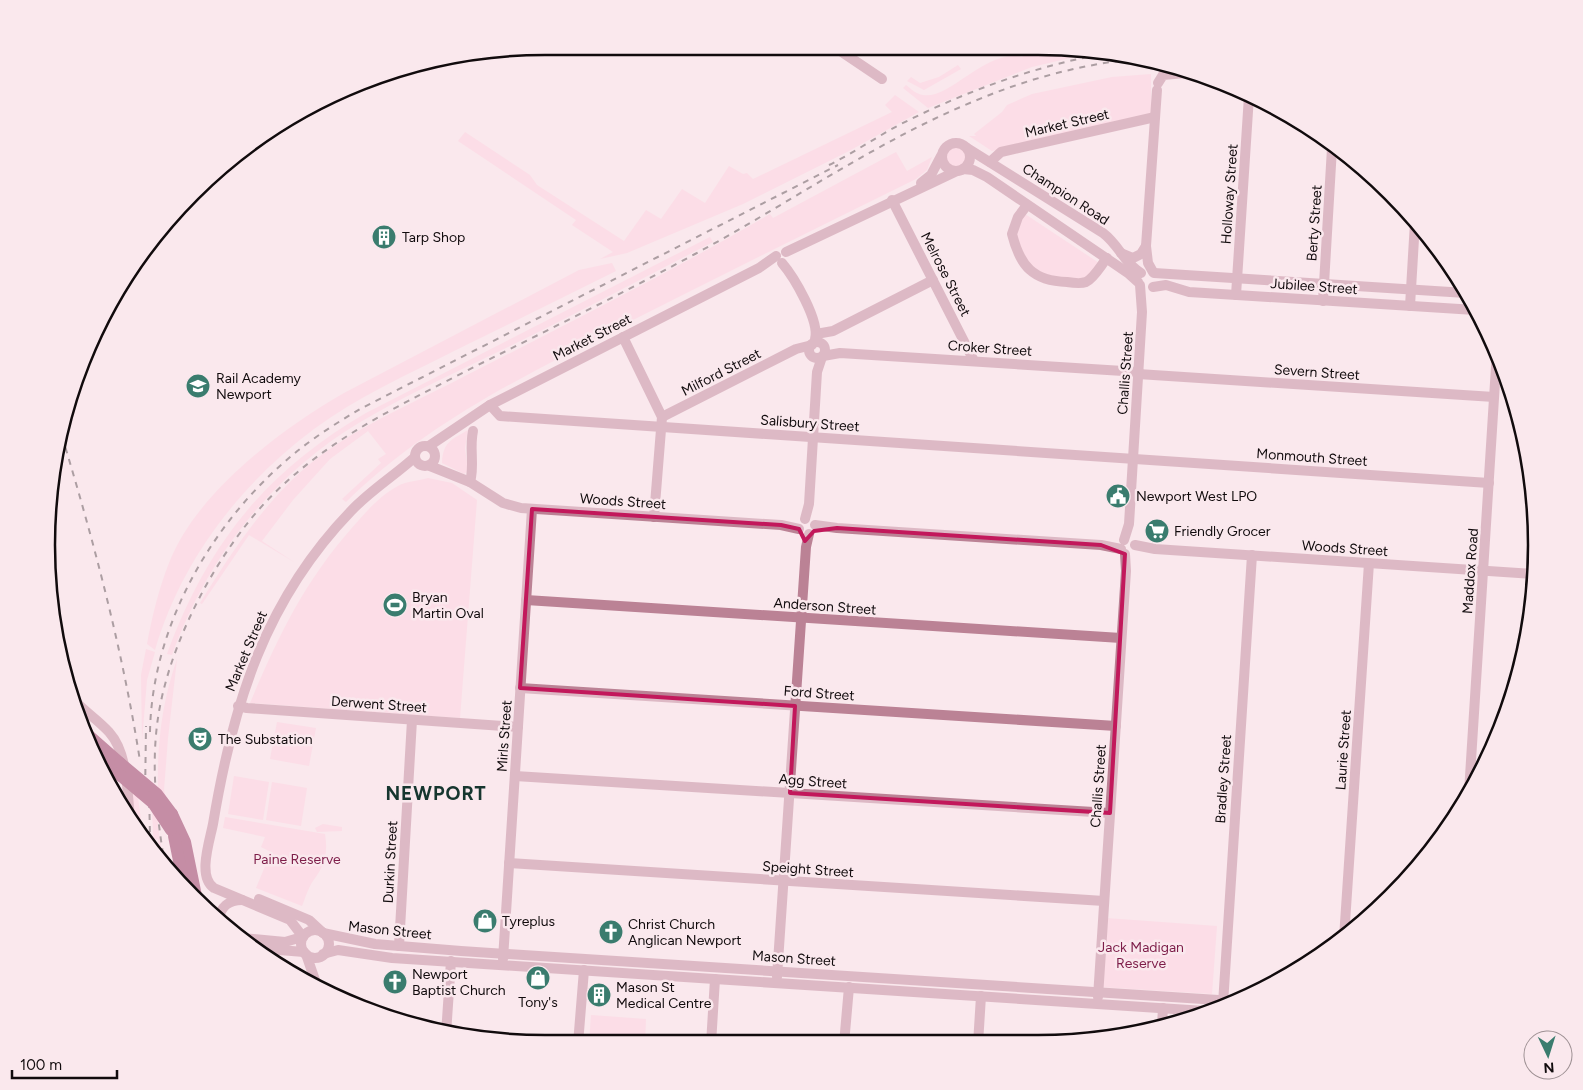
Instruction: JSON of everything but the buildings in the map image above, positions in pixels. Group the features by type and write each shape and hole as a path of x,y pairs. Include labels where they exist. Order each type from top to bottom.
{"main road":[{"path":"98,746 153,803 171,830 178,849 183,874"},
{"path":"105,760 157,794 172,814 185,842 193,885"}],"street":[{"path":"845,55 882,80"},
{"name":"Challis Street","path":"1098,1003 1142,312 1140,278 1146,246 1157,86 1163,75 1172,74"},
{"name":"Holloway Street","path":"1236,295 1249,103"},
{"name":"Market Street","path":"990,162 1001,152 1155,117"},
{"path":"960,170 970,160 967,148 959,142 951,143 943,149 941,156 945,166 960,170 985,176 1106,258 1140,278 1145,289 1152,288 1157,281 1153,272 1147,270 1140,278"},
{"name":"Champion Road","path":"967,148 1114,242 1128,264 1140,278"},
{"name":"Berty Street","path":"1323,300 1332,153"},
{"name":"Market Street","path":"910,191 929,178 941,156"},
{"name":"Market Street","path":"206,875 225,755 238,706 267,633 302,571 350,512 372,490 427,458 442,438 490,405 759,268 783,258 800,247 910,191 960,170"},
{"name":"Melrose Street","path":"892,200 974,361"},
{"path":"1027,205 1018,217 1012,234 1024,265 1033,274 1047,281 1083,283 1090,279 1106,258"},
{"path":"1410,306 1414,232"},
{"path":"1121,253 1127,257 1134,257 1141,254 1146,246"},
{"name":"Challis Street","path":"1146,246 1148,263 1153,272"},
{"path":"777,983 819,334 819,326 813,318 783,258"},
{"name":"Jubilee Street","path":"1153,272 1457,292"},
{"path":"819,334 838,328 933,280"},
{"name":"Jubilee Street","path":"1152,288 1166,285 1186,292 1467,309"},
{"name":"Challis Street","path":"1142,312 1152,288"},
{"path":"623,337 661,422 654,517"},
{"name":"Croker Street","path":"817,351 1138,373"},
{"name":"Milford Street","path":"661,422 792,352 817,351"},
{"name":"Maddox Road","path":"1470,775 1496,370"},
{"name":"Severn Street","path":"1138,373 1494,397"},
{"name":"Salisbury Street","path":"490,405 500,416 661,422 812,437 1133,459"},
{"path":"470,482 473,468 471,443 473,431"},
{"name":"Woods Street","path":"427,458 447,472 470,482 502,503 532,509 1527,573"},
{"name":"Monmouth Street","path":"1133,459 1489,483"},
{"name":"Mirls Street","path":"503,965 532,509"},
{"name":"Bradley Street","path":"1223,999 1252,555"},
{"name":"Laurie Street","path":"1345,927 1368,563"},
{"name":"Anderson Street","path":"526,600 1121,638"},
{"name":"Ford Street","path":"520,688 1116,726"},
{"name":"Derwent Street","path":"238,706 518,727"},
{"path":"83,709 108,731 116,741 123,762 127,800"},
{"name":"Durkin Street","path":"399,946 412,720"},
{"name":"Agg Street","path":"515,776 1110,814"},
{"name":"Speight Street","path":"509,864 1104,901"},
{"path":"206,875 208,883 213,887 290,920 303,937 301,946 314,977"},
{"path":"206,875 217,882 308,919 323,932 328,942 317,963 317,978"},
{"path":"221,912 226,905 234,901 243,900"},
{"path":"254,939 285,942 303,937 311,930 323,932"},
{"name":"Mason Street","path":"323,932 356,941 399,946 778,970 1217,1001"},
{"path":"269,950 305,953 313,957 322,955"},
{"name":"Mason Street","path":"322,955 341,950 386,957 451,962 1194,1009"},
{"path":"447,1025 451,962"},
{"path":"579,1035 584,970"},
{"path":"712,1035 715,979"},
{"path":"845,1035 849,987"},
{"path":"979,1035 981,996"},
{"path":"1162,1019 1163,1008"}],"highlighted area":[{"path":"532,509 781,525 799,529 805,541 814,531 837,528 1101,545 1125,554 1110,813 790,793 795,706 520,688"}],"green space":[{"path":"1024,55 1076,57 1032,67 928,108 903,88 906,85 923,95 934,94 945,90 982,66 995,60 1009,56 1022,57"},
{"path":"958,65 961,69 924,90 907,81 911,77 920,83 939,77"},
{"path":"1151,74 1151,114 992,151 969,136 976,136 974,134 1002,112 1007,105 1032,94 1112,77"},
{"path":"895,95 919,112 849,151 743,204 627,253 600,259 613,252 572,225 576,220 458,141 465,132 530,175 537,185 624,241 646,210 661,219 682,189 705,203 729,166 743,174 747,173 753,179 892,112 885,105"},
{"path":"956,146 964,149 967,157 964,165 956,168 948,165 945,157 948,149"},
{"path":"896,152 907,171 932,157 927,170 916,179 625,324 478,402 410,447 346,502 342,499 381,463 378,459 386,454 368,431 330,459 293,500 262,541 294,562 249,535 202,604 200,603 254,522 293,479 333,447 376,421 620,297 770,214 773,218"},
{"path":"1025,214 1099,263 1086,280 1051,280 1033,270 1016,240 1018,226"},
{"path":"710,237 713,242 560,321 394,403 325,445 269,495 245,524 203,586 186,620 172,655 167,654 183,615 221,545 269,486 298,460 330,436 366,413"},
{"path":"612,263 616,271 365,396 331,417 287,451 238,500 217,527 197,555 180,586 166,617 155,650 147,644 162,582 182,537 199,512 220,488 268,444 344,393 579,270"},
{"path":"468,430 465,448 468,471 464,474 442,463 444,450 449,442"},
{"name":"Bryan Martin Oval","path":"428,478 452,483 477,500 460,718 250,703 293,612 305,591 334,550 367,511 391,490 402,484"},
{"path":"146,649 155,652 147,680 142,741 141,675"},
{"path":"177,659 168,738 164,790 166,799 158,790 158,756 164,707"},
{"path":"277,722 316,728 309,766 270,759"},
{"path":"234,776 269,782 263,820 228,814"},
{"path":"272,782 307,788 301,826 266,820"},
{"path":"129,790 138,797 141,822 138,817 131,807"},
{"path":"152,810 157,815 161,849 158,839 153,839"},
{"name":"Paine Reserve","path":"225,817 325,834 325,859 302,906 256,888 271,852 261,847 265,837 223,828"},
{"path":"323,824 342,827 342,831 317,832 315,828"},
{"name":"Jack Madigan Reserve","path":"1106,918 1217,926 1212,994 1100,987"},
{"path":"591,1015 646,1019 645,1035 590,1035"}],"railway":[{"path":"829,165 899,125 950,101 1001,81 1084,57"},
{"path":"163,851 156,801 156,735 160,707 176,649 202,594 233,543 250,520 299,471 355,431 385,413 668,268 908,132 1001,90 1041,77 1115,61"},
{"path":"150,732 154,691 162,651 176,612 194,575 216,539 241,506 269,476 300,449 360,409 838,165"},
{"path":"65,446 107,597 140,761"},
{"path":"145,799 146,726"},
{"path":"149,790 150,834"}],"place":[{"name":"Tarp Shop","path":"384,237"},
{"name":"Rail Academy Newport","path":"198,386"},
{"name":"Newport West LPO","path":"1118,496"},
{"name":"Friendly Grocer","path":"1157,531"},
{"name":"Bryan Martin Oval","path":"395,605"},
{"name":"The Substation","path":"200,739"},
{"name":"Tyreplus","path":"485,921"},
{"name":"Christ Church Anglican Newport","path":"611,932"},
{"name":"Tony's","path":"538,978"},
{"name":"Newport Baptist Church","path":"395,982"},
{"name":"Mason St Medical Centre","path":"599,995"}],"district":[{"name":"NEWPORT","path":"436,793"}]}
